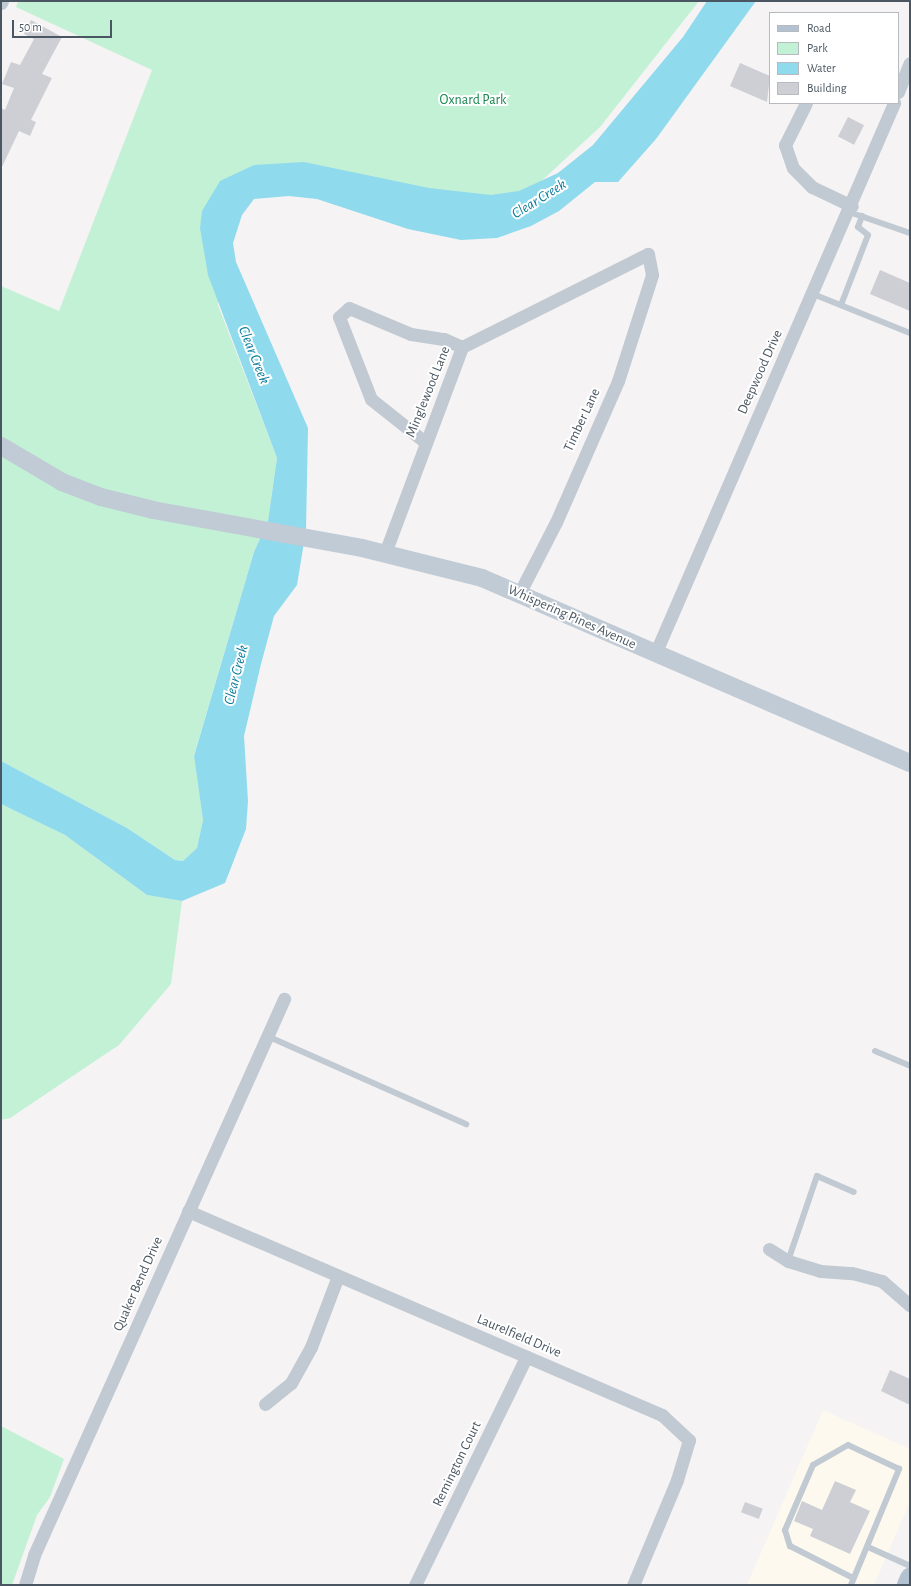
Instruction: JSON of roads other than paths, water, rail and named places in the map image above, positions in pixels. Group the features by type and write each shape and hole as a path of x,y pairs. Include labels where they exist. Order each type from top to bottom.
{"main road":[{"name":"Whispering Pines Avenue","path":"1,446 62,482 120,502 219,523 362,548 482,578 520,592 655,654 910,763"},
{"path":"907,1585 910,1578"}],"street":[{"path":"899,90 910,63"},
{"path":"806,104 785,145 793,168 812,187 854,211"},
{"name":"Deepwood Drive","path":"655,654 813,294 854,211 894,104"},
{"name":"Minglewood Lane","path":"385,553 425,442 462,347 648,254"},
{"name":"Timber Lane","path":"520,592 556,522 618,381 652,275 648,254"},
{"path":"425,442 371,399 339,317 349,308 410,334 444,339 462,347"},
{"name":"Quaker Bend Drive","path":"25,1585 34,1555 284,999"},
{"name":"Laurelfield Drive","path":"188,1211 662,1415 689,1440 677,1480 633,1585"},
{"path":"769,1249 788,1261 821,1271 852,1273 882,1281 910,1305"},
{"path":"266,1404 291,1383 311,1347 338,1276"},
{"name":"Remington Court","path":"415,1585 526,1357"}],"lane":[{"path":"854,211 910,233"},
{"path":"841,305 868,235 858,227 854,211"},
{"path":"813,294 910,333"},
{"path":"267,1036 466,1124"},
{"path":"875,1051 910,1066"},
{"path":"788,1261 817,1176 854,1192"},
{"path":"851,1585 900,1468 848,1445 813,1465 785,1530 790,1546 853,1578"},
{"path":"868,1546 910,1566"}],"water":[{"name":"Clear Creek","path":"707,1 756,1 656,139 618,182 595,182 559,211 531,226 497,238 461,240 408,229 317,199 289,196 254,199 242,215 233,243 236,262 308,428 306,530 297,585 274,616 244,736 248,801 246,829 225,883 182,901 147,895 65,835 1,804 1,761 127,828 175,860 183,861 197,848 203,820 194,756 254,552 268,521 277,458 208,275 200,228 202,211 220,181 254,165 304,162 429,188 491,195 519,191 558,173 593,145 683,37"}],"park label":[{"name":"Oxnard Park","path":"473,100"}]}
